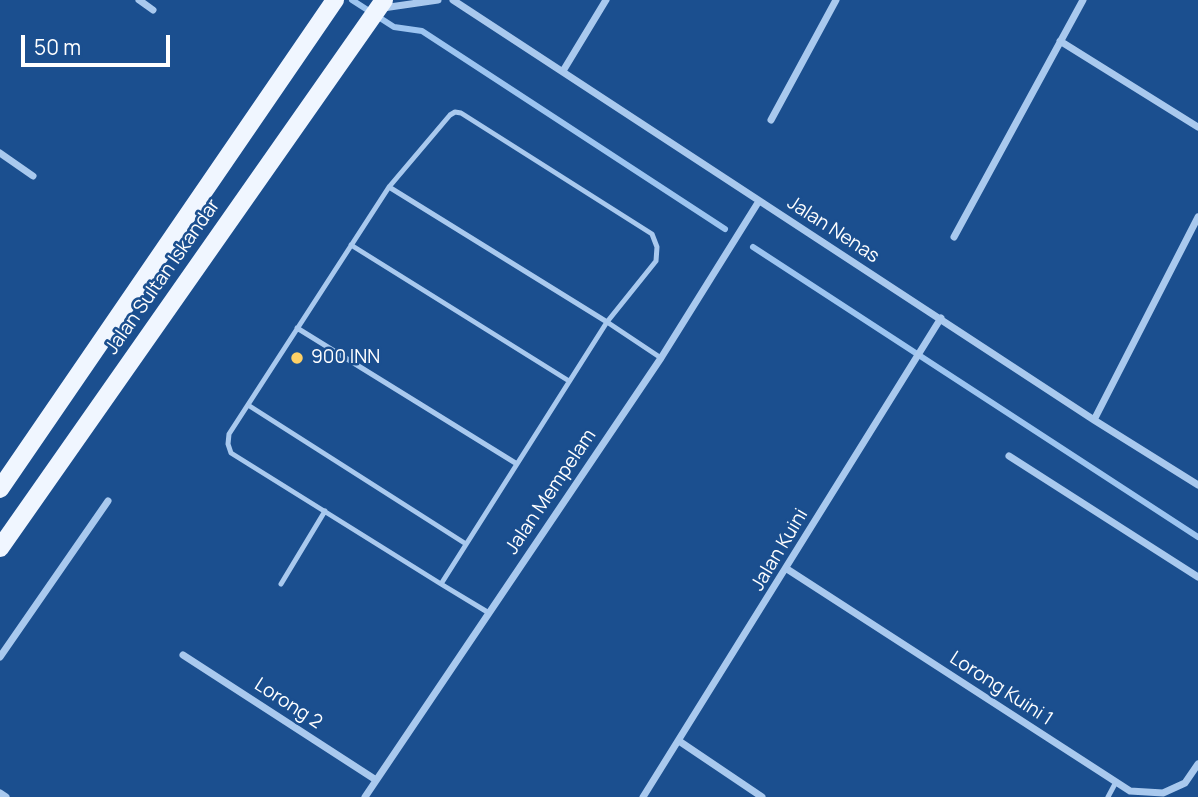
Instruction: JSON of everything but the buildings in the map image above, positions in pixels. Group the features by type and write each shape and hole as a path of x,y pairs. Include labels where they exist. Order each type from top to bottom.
{"main road":[{"path":"0,489 331,5"},
{"name":"Jalan Sultan Iskandar","path":"0,548 379,7"}],"street":[{"path":"139,0 153,10"},
{"path":"379,7 438,0"},
{"name":"Jalan Nenas","path":"453,0 1094,420 1198,485"},
{"path":"564,71 606,0"},
{"path":"771,120 836,0"},
{"path":"954,237 1083,0"},
{"path":"1060,41 1198,127"},
{"path":"0,153 33,176"},
{"name":"Jalan Mempelam","path":"365,797 661,358 759,201"},
{"path":"1094,420 1198,217"},
{"name":"Jalan Kuini","path":"643,797 941,318"},
{"path":"1009,456 1198,577"},
{"path":"0,657 108,501"},
{"name":"Lorong Kuini 1","path":"787,569 1130,790 1163,793 1185,783 1198,764"},
{"name":"Lorong 2","path":"183,654 376,780"},
{"path":"680,741 762,797"},
{"path":"0,793 6,797"}],"lane":[{"path":"441,584 607,321 656,261 657,247 652,234 461,113 455,112 389,187 229,434 228,444 231,453 441,584 489,613"},
{"path":"389,187 607,321 661,358"},
{"path":"351,245 569,382"},
{"path":"297,327 517,464"},
{"path":"248,405 466,544"},
{"path":"281,584 325,511"},
{"path":"1108,797 1116,782"}],"waterway":[{"path":"352,0 394,27 422,31 725,229"},
{"path":"753,247 1198,537"}],"place":[{"name":"900 INN","path":"297,358"}]}
